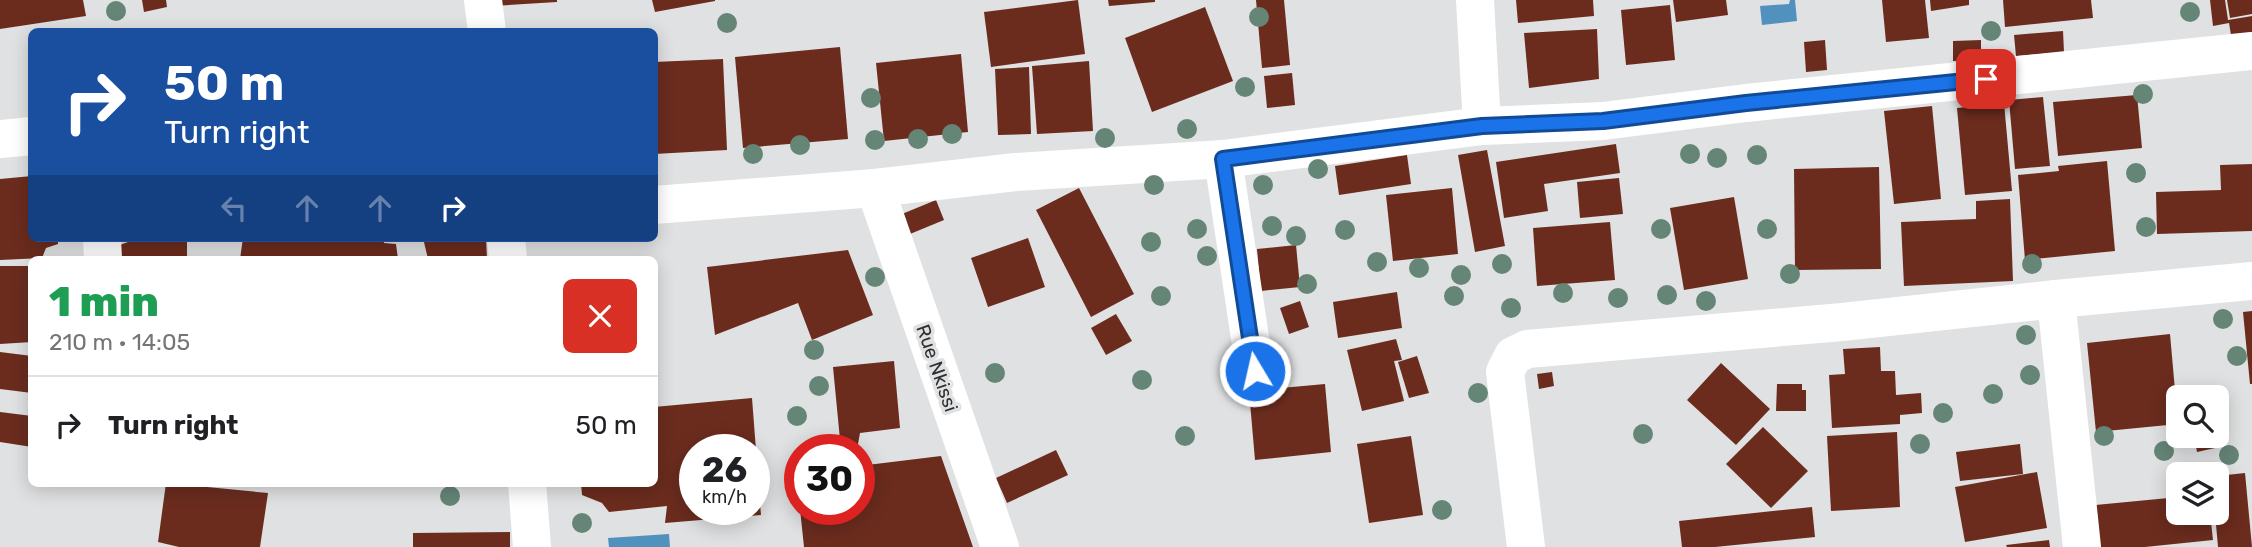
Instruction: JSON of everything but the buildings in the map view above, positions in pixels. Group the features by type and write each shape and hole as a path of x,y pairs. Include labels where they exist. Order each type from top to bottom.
{"street":[{"path":"483,0 486,28"},
{"path":"1475,0 1482,126"},
{"path":"658,205 875,188 1016,172 1223,159 1482,126 1603,121 1746,103 2252,51"},
{"path":"0,139 28,136"},
{"path":"1223,159 1255,371"},
{"name":"Rue Nkissi","path":"875,188 1000,547"},
{"path":"1525,547 1505,372 1513,356 1527,349 1842,322 2252,281"},
{"path":"2056,299 2082,547"},
{"path":"527,487 532,547"}],"water":[{"path":"1790,0 1795,0 1797,21 1762,25 1760,6 1789,4"},
{"path":"669,534 670,547 609,547 608,538"}],"route":[{"path":"1255,371 1223,159 1482,126 1603,121 1746,103 1986,79"}]}
